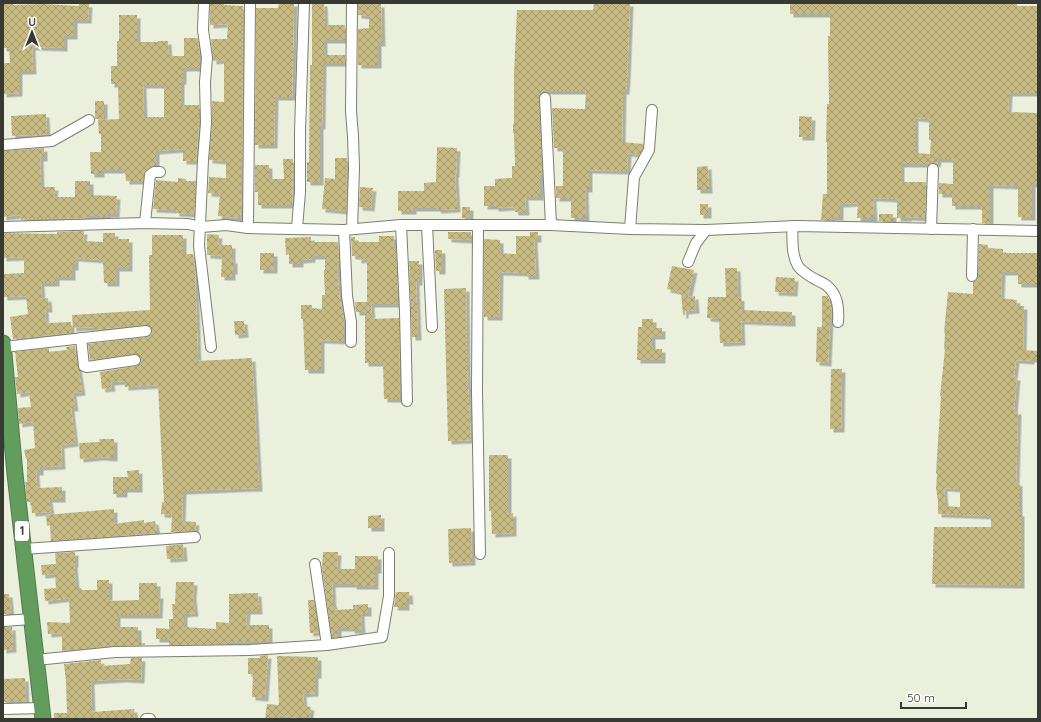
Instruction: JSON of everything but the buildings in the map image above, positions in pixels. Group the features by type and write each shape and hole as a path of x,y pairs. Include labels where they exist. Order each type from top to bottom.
{"highway":[{"name":"1","path":"3,345 7,428 15,474 43,713"}],"street":[{"path":"204,3 203,30 207,58 205,82 206,123 199,246 211,347"},
{"path":"248,228 250,3"},
{"path":"297,228 300,192 300,132 304,3"},
{"path":"351,342 351,322 347,296 348,230 354,168 351,111 352,3"},
{"path":"545,98 551,225"},
{"path":"630,229 634,177 649,150 652,110"},
{"path":"3,145 52,141 89,120"},
{"path":"931,228 933,169"},
{"path":"145,223 150,175 154,172 160,172"},
{"path":"3,227 145,223 188,224 201,227 226,225 248,228 348,230 401,225 551,225 630,229 706,230 792,226 1038,231"},
{"path":"401,225 407,401"},
{"path":"427,225 432,327"},
{"path":"478,226 477,392 480,554"},
{"path":"792,226 794,257 798,268 826,285 832,291 836,299 838,309 838,322"},
{"path":"972,276 973,229"},
{"path":"688,262 696,243 706,230"},
{"path":"3,345 146,331"},
{"path":"80,338 84,366 86,367 135,360"},
{"path":"24,549 195,537"},
{"path":"36,660 115,652 250,650 327,645 382,637 389,596 389,553"},
{"path":"315,564 327,645"},
{"path":"3,620 32,619"},
{"path":"3,710 43,713"},
{"path":"146,719 150,718"}]}
